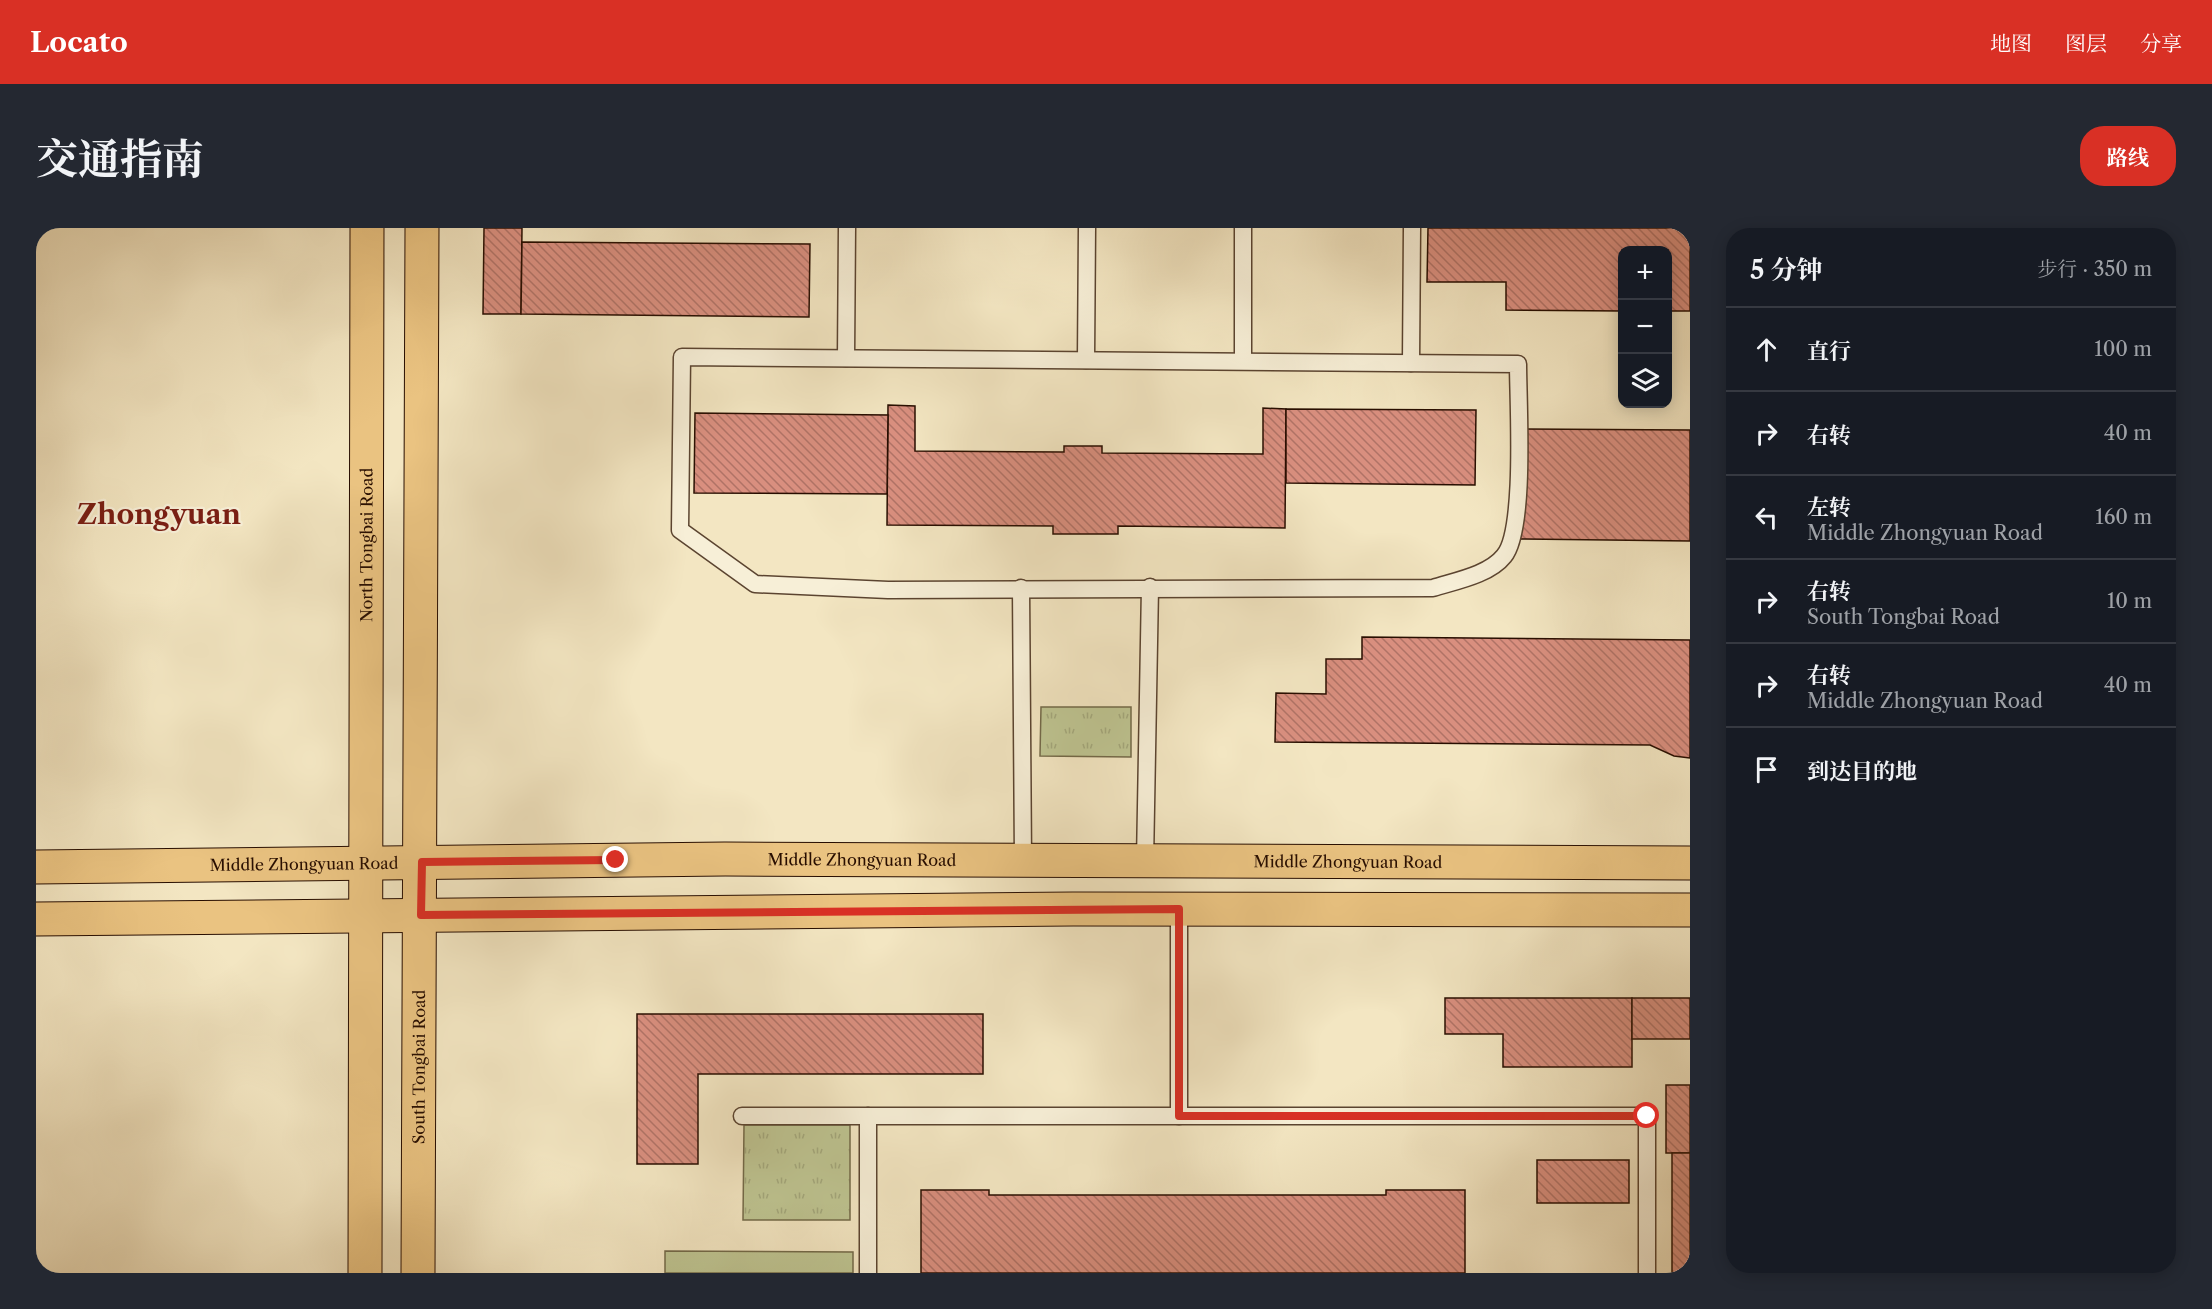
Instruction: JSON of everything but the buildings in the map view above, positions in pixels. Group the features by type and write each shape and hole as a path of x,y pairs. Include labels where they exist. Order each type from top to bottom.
{"main road":[{"name":"North Tongbai Road","path":"366,863 367,228"},
{"path":"422,228 422,862"},
{"name":"Middle Zhongyuan Road","path":"36,867 725,859 1690,863"},
{"name":"South Tongbai Road","path":"418,1273 422,862"},
{"path":"365,1273 366,863"},
{"path":"36,919 1179,909 1690,910"}],"lane":[{"path":"846,358 847,228"},
{"path":"1086,360 1087,228"},
{"path":"1243,228 1243,361"},
{"path":"1411,363 1413,228"},
{"path":"682,357 1086,360 1518,364 1517,513 1512,540 1504,557 1479,573 1433,588 1150,587 888,590 755,584 680,530 682,357"},
{"path":"1145,862 1150,587"},
{"path":"1021,588 1023,861"},
{"path":"1179,909 1179,1116"},
{"path":"742,1116 1647,1116 1647,1273"},
{"path":"868,1116 868,1273"}],"green space":[{"path":"1041,707 1131,707 1131,757 1040,756"},
{"path":"744,1125 850,1125 850,1220 743,1220"},
{"path":"665,1251 853,1252 853,1273 665,1273"}],"district":[{"name":"Zhongyuan","path":"159,514"}],"route":[{"path":"616,860 422,862 421,915 1179,909 1179,1116 1647,1116"}]}
